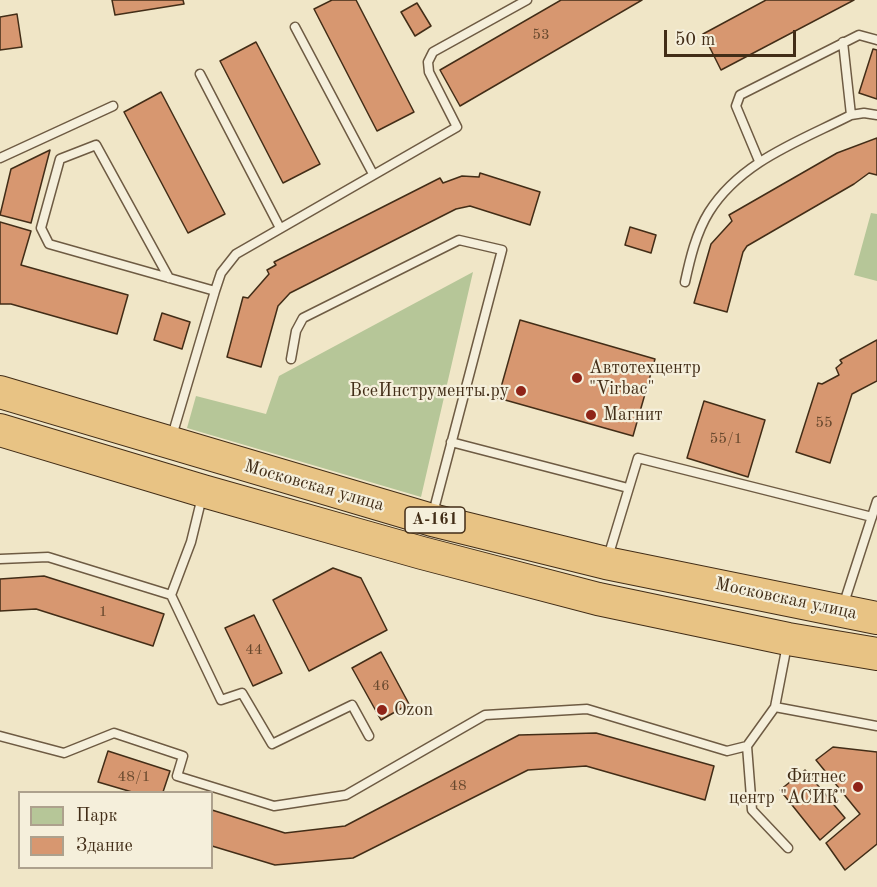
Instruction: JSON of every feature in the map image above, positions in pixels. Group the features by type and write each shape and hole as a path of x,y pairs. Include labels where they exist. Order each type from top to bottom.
{"highway":[{"name":"Московская улица","path":"0,392 432,520 606,563 877,618"},
{"name":"Московская улица","path":"0,430 422,553 598,599 788,639 877,654"}],"lane":[{"path":"171,442 221,273 236,254 457,127 429,72 428,62 433,52 527,0"},
{"path":"295,27 373,174"},
{"path":"759,161 736,106 740,95 859,35 877,40"},
{"path":"843,42 851,115"},
{"path":"200,74 280,228"},
{"path":"0,158 113,106"},
{"path":"685,282 697,238 708,213 729,185 759,161 851,115 864,113 877,115"},
{"path":"169,278 96,145 60,159 41,228 49,244 169,278 215,291"},
{"path":"291,359 296,331 303,318 459,240 502,250 432,520"},
{"path":"451,442 628,488"},
{"path":"606,563 638,458 872,517"},
{"path":"203,491 191,542 171,594 221,700 242,693 272,744 352,705 369,736"},
{"path":"841,611 877,501"},
{"path":"0,558 48,557 171,594"},
{"path":"788,639 775,707 747,746 752,810 788,848"},
{"path":"775,707 877,726"},
{"path":"0,736 64,753 114,733 183,756 177,776 274,806 346,795 485,715 587,710 727,751 747,746"}],"green space":[{"path":"871,213 877,214 877,281 854,275"},
{"path":"473,272 421,497 187,428 196,396 266,414 279,376"}],"building":[{"path":"112,0 183,0 184,4 115,15"},
{"path":"332,0 356,0 414,112 377,131 314,9"},
{"path":"561,0 642,0 460,106 440,70"},
{"path":"766,0 854,0 721,70 703,34"},
{"path":"417,3 431,26 415,36 401,12"},
{"path":"17,14 22,47 0,50 0,17"},
{"path":"256,42 320,164 283,183 220,61"},
{"path":"873,49 877,50 877,99 859,93"},
{"path":"161,92 225,214 188,233 124,112"},
{"path":"877,138 877,175 869,173 747,246 743,252 727,312 694,303 711,244 732,221 729,215 837,153"},
{"path":"50,150 31,223 0,215 11,169"},
{"path":"480,173 540,192 530,225 470,206 456,209 290,293 278,306 261,367 227,357 243,297 248,298 269,274 267,270 276,265 274,262 440,178 443,183 462,176 479,177"},
{"path":"0,222 31,231 21,265 128,295 117,334 11,304 0,304"},
{"path":"630,227 656,235 651,253 625,245"},
{"path":"162,313 190,322 182,349 154,340"},
{"name":"Автотехцентр \"Virbac\"","path":"520,320 655,359 633,436 498,398"},
{"path":"877,340 877,381 852,394 830,463 796,452 818,383 822,384 839,375 836,368 842,363 840,360"},
{"path":"704,401 765,420 748,477 687,458"},
{"path":"333,568 361,578 387,630 309,671 273,600"},
{"path":"44,576 164,614 153,646 36,609 0,611 0,579"},
{"path":"254,615 282,673 253,686 225,628"},
{"path":"381,652 409,704 381,720 352,668"},
{"path":"596,733 714,766 705,800 586,766 528,770 353,858 275,865 213,846 213,810 285,833 345,826 519,735"},
{"name":"Фитнес центр \"АСИК\"","path":"833,747 877,752 877,844 845,870 826,843 860,814 816,760"},
{"path":"108,751 170,771 163,791 129,791 98,782"},
{"path":"805,770 845,818 820,840 780,790"}],"place":[{"name":"Автотехцентр \"Virbac\"","path":"577,378"},
{"name":"ВсеИнструменты.ру","path":"521,391"},
{"name":"Магнит","path":"591,415"},
{"name":"Ozon","path":"382,710"},
{"name":"Фитнес центр \"АСИК\"","path":"858,787"}]}
